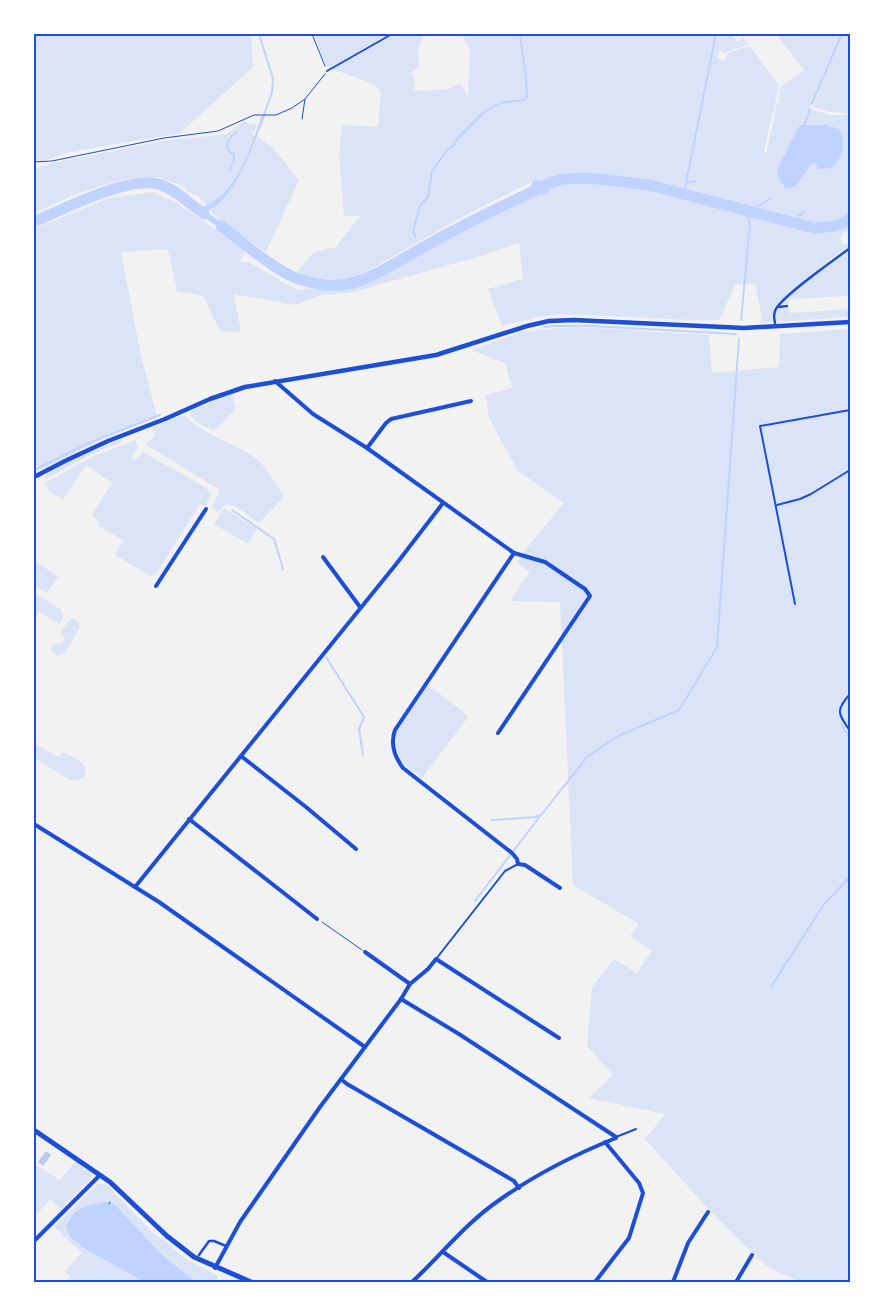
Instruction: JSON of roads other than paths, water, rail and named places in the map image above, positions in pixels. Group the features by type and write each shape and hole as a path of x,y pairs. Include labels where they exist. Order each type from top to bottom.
{"main road":[{"path":"34,1130 100,1174 174,1242 194,1257 215,1268 251,1282"}],"street":[{"path":"774,322 777,307 836,257 850,248"},
{"path":"777,307 787,306"},
{"path":"34,478 108,441 245,387 436,355 527,326 549,321 574,320 729,328 850,322"},
{"path":"275,381 314,414 367,448 514,553 545,562 585,589 590,596 498,733"},
{"path":"367,448 391,419 471,401"},
{"path":"135,887 397,563 443,503"},
{"path":"156,586 206,509"},
{"path":"514,553 394,730 392,742 395,756 403,768 512,853 517,859 518,864 525,865 560,888"},
{"path":"323,557 360,607"},
{"path":"241,756 306,806 356,849"},
{"path":"189,819 317,919"},
{"path":"34,824 135,887 211,938 365,1047"},
{"path":"365,952 410,984"},
{"path":"215,1268 240,1222 341,1079 401,999 410,984 428,969 436,959 559,1038"},
{"path":"401,999 459,1034 616,1137"},
{"path":"341,1079 514,1181 519,1188"},
{"path":"412,1282 484,1212 498,1201 616,1137"},
{"path":"595,1282 629,1238 643,1193 642,1187 606,1142"},
{"path":"34,1241 100,1174"},
{"path":"673,1282 688,1243 708,1212"},
{"path":"199,1255 209,1241 226,1246"},
{"path":"443,1252 487,1282"},
{"path":"736,1282 752,1255"}],"lane":[{"path":"327,71 392,34"},
{"path":"795,604 760,426 850,410"},
{"path":"776,505 811,494 850,470"},
{"path":"850,694 841,705 839,712 850,731"},
{"path":"436,959 505,871 518,864"},
{"path":"616,1137 636,1129"}],"water":[{"path":"262,115 265,116 246,162 234,185 218,204 206,211 234,233 231,236 191,208 194,204 201,208 213,202 233,182 247,156"},
{"path":"800,125 826,125 839,129 843,140 843,150 832,168 818,169 816,164 812,163 795,187 785,188 777,174 779,165"},
{"path":"110,1202 117,1207 161,1254 195,1282 145,1282 87,1250 70,1237 66,1226 77,1211 87,1206"}],"waterway":[{"path":"259,34 273,79 272,92 264,115"},
{"path":"415,237 413,231 420,206 428,197 432,171 448,149 484,112 500,103 525,100 527,97 520,34"},
{"path":"684,193 716,34"},
{"path":"812,104 839,40 844,34"},
{"path":"804,125 810,109"},
{"path":"230,170 234,155 228,149 227,143 237,132"},
{"path":"221,226 280,270 299,279 336,285 348,284 367,278 465,224 536,190 537,185 544,189 544,186 567,179 613,180 653,186 814,228 837,225 850,219"},
{"path":"687,183 696,181"},
{"path":"34,222 113,189 145,183 158,184 171,189 204,214"},
{"path":"749,212 770,199"},
{"path":"741,320 750,224 745,211"},
{"path":"799,216 804,211"},
{"path":"792,223 795,219"},
{"path":"544,327 591,326 736,334"},
{"path":"492,820 541,815 588,756 618,736 679,710 717,647 739,339"},
{"path":"34,470 91,442 160,415"},
{"path":"232,510 274,539 283,569"},
{"path":"326,657 364,717 359,729 363,755"},
{"path":"842,725 850,738"},
{"path":"475,901 541,815"},
{"path":"771,987 824,904 850,877"}]}
